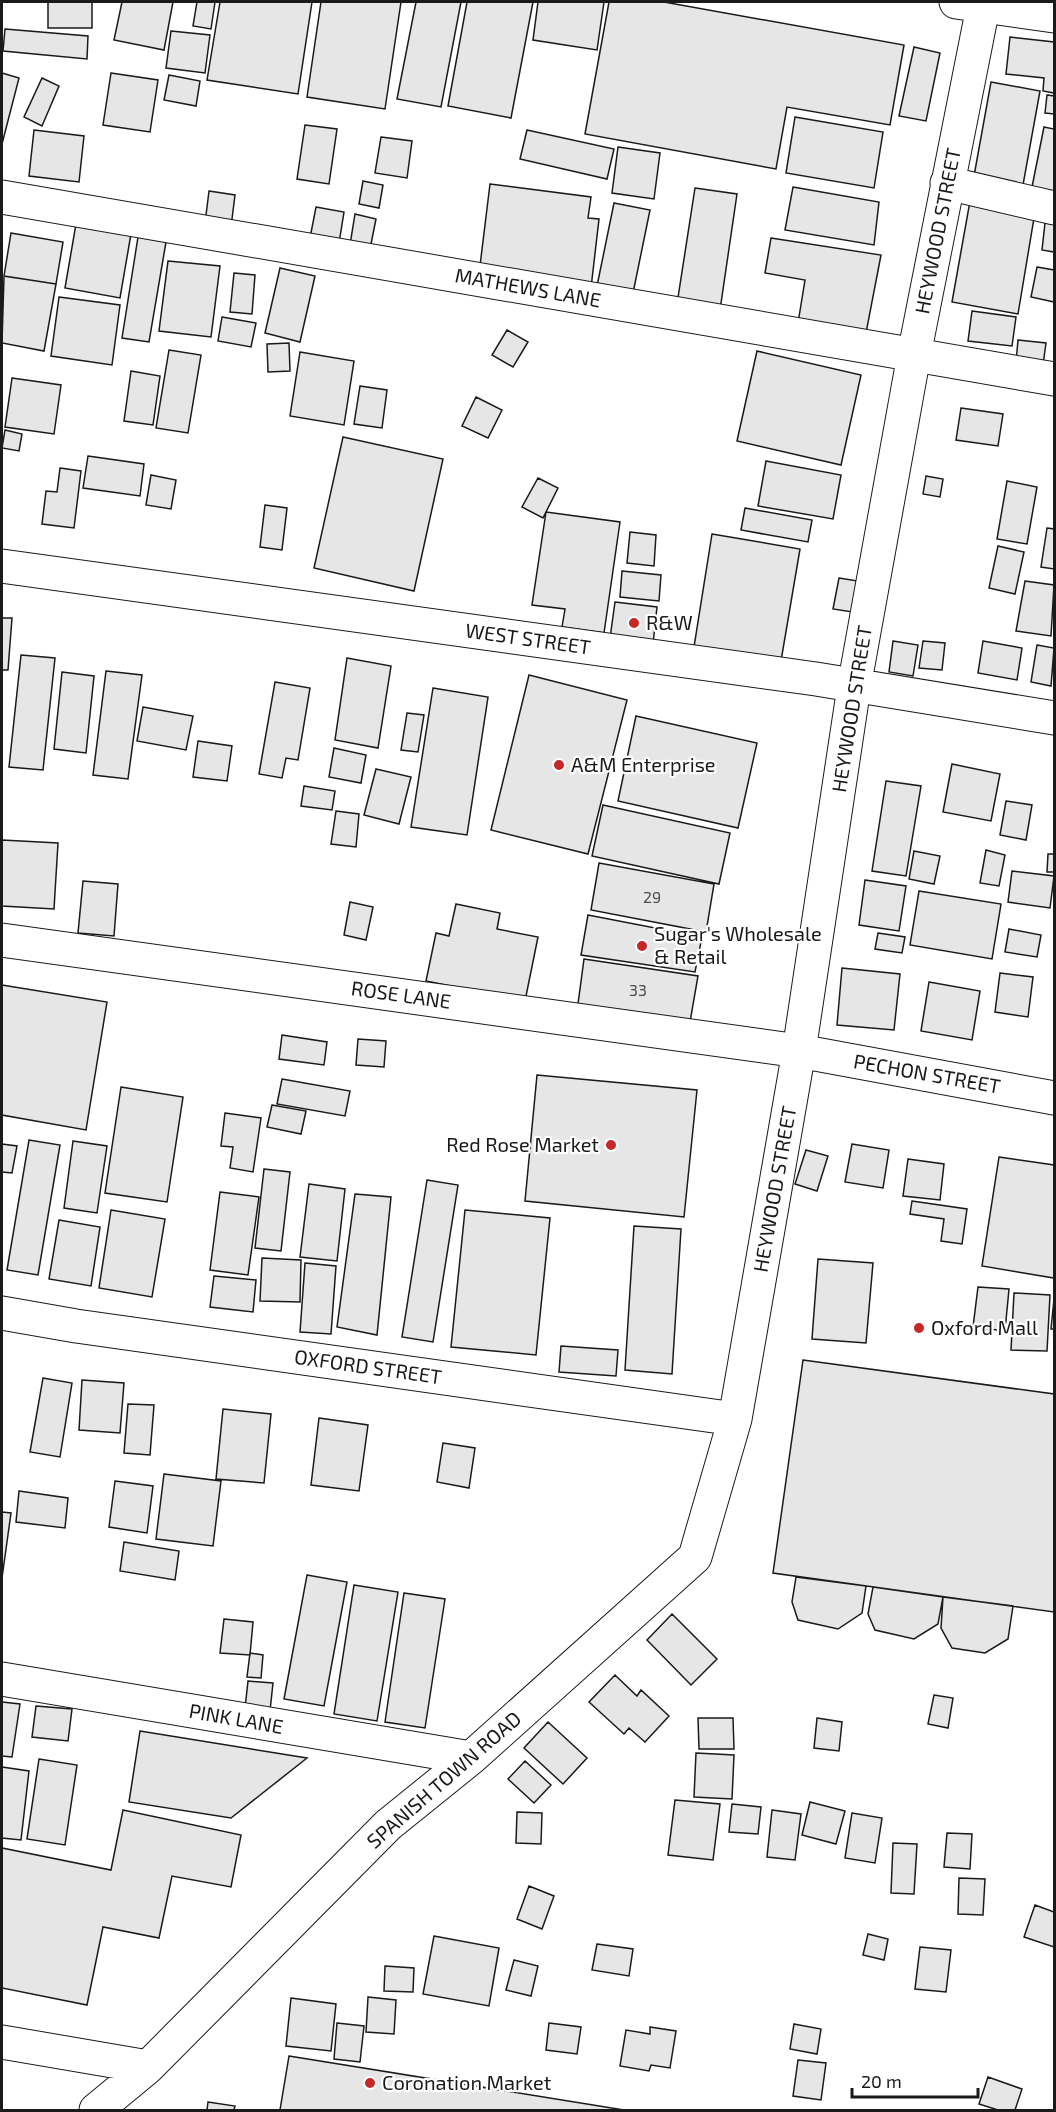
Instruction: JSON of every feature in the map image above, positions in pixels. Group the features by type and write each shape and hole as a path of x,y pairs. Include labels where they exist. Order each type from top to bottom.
{"street":[{"path":"974,3 1054,16"},
{"name":"HEYWOOD STREET","path":"735,1419 800,1051 854,687 947,183 974,3"},
{"path":"947,183 1054,208"},
{"name":"MATHEWS LANE","path":"2,197 1054,379"},
{"name":"WEST STREET","path":"2,566 816,679 1054,718"},
{"name":"ROSE LANE","path":"2,940 800,1051"},
{"name":"PECHON STREET","path":"800,1051 1054,1098"},
{"name":"OXFORD STREET","path":"2,1313 76,1326 735,1419"},
{"name":"SPANISH TOWN ROAD","path":"96,2110 148,2067 388,1826 471,1758 695,1557 735,1419"},
{"name":"PINK LANE","path":"2,1679 471,1758"},
{"path":"2,2042 148,2067"}],"building":[{"path":"48,2 92,2 92,28 48,28"},
{"path":"122,2 173,2 164,50 114,40"},
{"path":"197,2 215,2 211,29 193,26"},
{"path":"220,2 312,2 298,94 207,80"},
{"path":"321,2 401,2 385,109 307,97"},
{"path":"416,2 461,2 441,107 397,99"},
{"path":"467,2 533,2 511,118 448,106"},
{"path":"538,2 604,2 597,50 533,40"},
{"path":"609,2 664,2 904,45 890,125 787,107 776,169 585,134"},
{"path":"5,29 88,36 87,59 3,51"},
{"path":"171,31 210,35 205,73 166,68"},
{"path":"1010,37 1054,42 1054,93 1043,91 1044,78 1006,74"},
{"path":"914,47 940,53 926,121 899,116"},
{"path":"2,73 19,78 2,144"},
{"path":"111,73 158,80 150,132 103,125"},
{"path":"169,75 200,81 196,106 164,100"},
{"path":"42,78 59,86 42,126 24,117"},
{"path":"991,82 1040,91 1023,185 974,176"},
{"path":"1047,95 1054,96 1054,114 1045,113"},
{"path":"795,117 883,132 874,188 786,173"},
{"path":"305,125 337,129 329,184 297,179"},
{"path":"1044,127 1054,129 1054,191 1032,187"},
{"path":"34,130 84,136 79,182 29,176"},
{"path":"527,130 614,149 607,179 520,159"},
{"path":"381,137 412,141 407,178 375,173"},
{"path":"618,147 660,153 654,199 612,193"},
{"path":"363,181 383,185 379,208 359,204"},
{"path":"490,184 591,197 588,218 599,219 591,288 479,274"},
{"path":"793,187 879,202 874,245 785,230"},
{"path":"695,188 737,194 720,310 677,304"},
{"path":"209,191 235,195 231,227 205,223"},
{"path":"970,201 1035,212 1018,314 952,302"},
{"path":"614,203 650,210 633,293 597,286"},
{"path":"316,207 344,212 339,243 310,238"},
{"path":"355,214 376,219 370,249 350,245"},
{"path":"77,218 132,228 120,298 65,288"},
{"path":"1045,223 1054,224 1054,252 1042,250"},
{"path":"11,233 63,242 56,284 4,276"},
{"path":"138,237 166,242 149,342 122,338"},
{"path":"771,238 881,255 866,333 798,323 805,280 765,273"},
{"path":"168,261 220,266 211,337 159,331"},
{"path":"1037,267 1054,270 1054,302 1031,297"},
{"path":"280,268 315,276 300,342 265,333"},
{"path":"234,273 255,275 252,314 230,312"},
{"path":"4,276 56,284 44,351 2,343"},
{"path":"59,297 120,305 112,365 51,356"},
{"path":"972,311 1016,317 1012,346 968,341"},
{"path":"222,317 256,323 251,347 218,341"},
{"path":"507,330 528,342 513,367 492,355"},
{"path":"1018,340 1046,343 1043,365 1016,362"},
{"path":"289,343 290,371 268,372 267,344"},
{"path":"169,350 201,355 188,433 156,428"},
{"path":"757,351 861,375 841,465 737,441"},
{"path":"300,352 354,361 344,425 290,416"},
{"path":"131,371 160,376 153,425 124,421"},
{"path":"12,378 61,385 54,434 5,427"},
{"path":"360,386 387,390 382,428 354,424"},
{"path":"476,397 502,410 488,438 462,426"},
{"path":"961,408 1003,414 998,446 956,440"},
{"path":"5,430 22,434 19,451 2,448"},
{"path":"343,437 443,459 414,591 314,568"},
{"path":"88,456 144,464 140,496 83,488"},
{"path":"766,461 841,475 833,519 758,506"},
{"path":"60,468 81,471 74,528 42,524 46,491 57,492"},
{"path":"151,475 176,480 171,509 146,505"},
{"path":"926,476 943,479 940,497 923,494"},
{"path":"538,478 558,488 543,518 522,507"},
{"path":"1007,481 1037,487 1027,544 997,539"},
{"path":"265,505 287,508 282,550 260,547"},
{"path":"745,508 812,520 808,542 741,530"},
{"path":"546,512 620,522 604,633 562,627 565,609 532,605"},
{"path":"1047,528 1054,529 1054,569 1041,567"},
{"path":"630,532 656,535 654,566 627,563"},
{"path":"712,534 800,549 781,661 694,647"},
{"path":"998,546 1024,552 1015,594 989,588"},
{"path":"622,571 661,575 659,601 620,597"},
{"path":"839,578 858,581 852,612 833,609"},
{"path":"1025,581 1054,585 1051,636 1016,631"},
{"name":"R&W","path":"615,602 657,607 653,644 610,638"},
{"path":"2,618 12,618 8,670 2,670"},
{"path":"893,641 918,645 913,676 889,672"},
{"path":"923,641 945,643 942,670 919,668"},
{"path":"983,641 1022,648 1017,680 978,673"},
{"path":"1037,645 1054,648 1051,686 1031,682"},
{"path":"21,655 55,658 43,770 9,767"},
{"path":"347,658 391,666 378,748 335,740"},
{"path":"106,671 142,675 128,779 93,775"},
{"path":"62,672 94,676 86,753 54,749"},
{"name":"A&M Enterprise","path":"529,675 627,700 588,854 491,830"},
{"path":"275,682 310,688 298,760 286,758 282,778 259,774"},
{"path":"433,688 488,697 467,835 411,827"},
{"path":"143,707 193,716 186,750 137,741"},
{"path":"407,713 424,715 418,752 401,750"},
{"path":"636,716 757,743 738,828 618,801"},
{"path":"198,741 232,746 227,781 193,777"},
{"path":"334,748 366,755 361,783 329,777"},
{"path":"952,764 1000,774 991,821 943,812"},
{"path":"376,769 411,777 399,824 364,815"},
{"path":"886,781 921,786 906,876 872,871"},
{"path":"304,786 335,791 332,810 301,806"},
{"path":"1006,801 1032,805 1026,840 1000,835"},
{"path":"603,805 730,833 719,884 592,856"},
{"path":"336,811 359,814 356,847 331,844"},
{"path":"2,840 58,843 54,909 2,906"},
{"path":"986,850 1005,855 999,886 980,883"},
{"path":"914,851 940,856 934,884 909,879"},
{"path":"1048,854 1054,854 1054,872 1047,872"},
{"path":"599,863 714,884 706,932 591,910"},
{"path":"1012,871 1054,876 1050,908 1008,902"},
{"path":"865,880 906,886 899,931 859,925"},
{"path":"83,881 118,884 114,936 78,933"},
{"path":"919,891 1001,904 992,959 910,945"},
{"path":"350,902 373,907 366,940 344,935"},
{"path":"456,904 500,913 497,929 538,937 525,1001 426,981 436,933 449,936"},
{"name":"Sugar's Wholesale & Retail","path":"588,915 702,937 695,972 581,955"},
{"path":"1009,929 1041,935 1037,957 1005,952"},
{"path":"878,933 905,937 902,953 875,949"},
{"path":"584,959 698,976 690,1022 578,1004"},
{"path":"842,968 900,974 894,1030 837,1025"},
{"path":"1000,973 1033,977 1028,1017 995,1012"},
{"path":"929,982 980,991 972,1040 921,1031"},
{"path":"2,985 107,1002 86,1130 2,1115"},
{"path":"282,1035 327,1042 324,1065 279,1059"},
{"path":"358,1039 386,1041 384,1067 356,1065"},
{"name":"Red Rose Market","path":"537,1075 697,1090 684,1217 525,1201"},
{"path":"282,1079 350,1091 345,1116 277,1104"},
{"path":"121,1087 183,1097 167,1202 105,1193"},
{"path":"272,1105 306,1111 301,1134 267,1127"},
{"path":"225,1113 261,1118 253,1172 230,1168 233,1147 221,1146"},
{"path":"29,1140 60,1145 38,1275 7,1270"},
{"path":"73,1141 107,1146 97,1213 64,1208"},
{"path":"2,1144 17,1146 12,1173 2,1172"},
{"path":"852,1144 889,1150 883,1188 845,1182"},
{"path":"806,1150 828,1156 817,1191 795,1184"},
{"path":"999,1157 1054,1165 1054,1278 982,1266"},
{"path":"908,1159 944,1164 940,1200 903,1196"},
{"path":"264,1169 290,1172 281,1251 255,1248"},
{"path":"427,1180 458,1185 433,1342 402,1337"},
{"path":"309,1184 345,1189 337,1261 300,1257"},
{"path":"220,1192 259,1197 248,1275 210,1270"},
{"path":"355,1194 391,1197 377,1335 337,1327"},
{"path":"912,1201 967,1209 962,1244 941,1241 944,1219 910,1214"},
{"path":"111,1210 165,1219 152,1297 99,1288"},
{"path":"465,1210 550,1218 536,1355 451,1347"},
{"path":"59,1220 100,1227 91,1286 49,1279"},
{"path":"634,1226 681,1229 672,1374 625,1370"},
{"path":"262,1258 301,1260 300,1302 260,1301"},
{"path":"818,1259 873,1263 866,1343 812,1339"},
{"path":"305,1263 336,1266 331,1334 300,1332"},
{"path":"214,1276 256,1280 253,1312 210,1307"},
{"path":"978,1287 1009,1289 1005,1331 973,1327"},
{"path":"1014,1293 1050,1295 1047,1351 1011,1350"},
{"path":"1054,1299 1054,1329 1051,1329"},
{"path":"561,1346 618,1350 616,1376 559,1372"},
{"path":"803,1360 1054,1394 1054,1612 773,1573"},
{"path":"43,1378 72,1383 60,1457 30,1452"},
{"path":"82,1380 124,1383 120,1433 79,1430"},
{"path":"128,1404 154,1405 150,1455 124,1453"},
{"path":"223,1409 271,1414 264,1483 216,1479"},
{"path":"319,1418 368,1425 359,1491 311,1485"},
{"path":"443,1443 475,1448 469,1488 437,1482"},
{"path":"164,1474 221,1481 213,1546 156,1539"},
{"path":"115,1481 153,1486 147,1533 109,1527"},
{"path":"19,1491 68,1498 65,1528 16,1522"},
{"path":"2,1512 11,1513 2,1578"},
{"path":"124,1542 179,1551 175,1580 120,1571"},
{"path":"307,1575 347,1582 324,1706 284,1699"},
{"path":"796,1577 866,1586 862,1613 838,1629 798,1620 792,1602"},
{"path":"354,1585 398,1592 377,1721 334,1714"},
{"path":"873,1587 943,1597 938,1624 914,1639 875,1630 868,1614"},
{"path":"404,1593 445,1599 425,1728 385,1722"},
{"path":"943,1597 1013,1606 1008,1639 985,1653 952,1648 941,1628"},
{"path":"672,1614 717,1659 691,1685 647,1640"},
{"path":"224,1619 253,1622 250,1655 220,1653"},
{"path":"250,1653 263,1655 261,1678 247,1677"},
{"path":"615,1675 637,1696 641,1690 669,1716 645,1742 629,1728 624,1734 589,1702"},
{"path":"248,1681 273,1683 270,1711 245,1708"},
{"path":"934,1695 953,1698 948,1728 928,1724"},
{"path":"2,1702 20,1704 12,1757 2,1756"},
{"path":"36,1706 72,1709 68,1741 32,1737"},
{"path":"698,1718 733,1718 734,1749 699,1749"},
{"path":"817,1718 842,1722 839,1751 814,1748"},
{"path":"548,1722 587,1758 563,1784 524,1748"},
{"path":"140,1731 307,1758 231,1818 129,1802"},
{"path":"696,1753 734,1755 732,1799 694,1797"},
{"path":"39,1759 77,1765 65,1845 27,1839"},
{"path":"525,1761 551,1785 534,1803 508,1779"},
{"path":"2,1767 29,1771 21,1840 2,1838"},
{"path":"675,1800 720,1804 713,1860 668,1855"},
{"path":"810,1802 845,1811 836,1844 802,1835"},
{"path":"732,1804 761,1807 758,1834 729,1832"},
{"path":"123,1810 241,1835 231,1887 172,1876 159,1938 103,1927 87,2005 2,1988 2,1848 111,1870"},
{"path":"772,1810 801,1814 795,1860 767,1857"},
{"path":"517,1812 542,1813 541,1844 516,1843"},
{"path":"852,1813 882,1818 875,1863 845,1858"},
{"path":"947,1833 972,1834 970,1869 944,1867"},
{"path":"893,1843 917,1844 914,1894 891,1893"},
{"path":"959,1878 985,1879 983,1915 958,1914"},
{"path":"529,1886 554,1896 542,1929 517,1919"},
{"path":"1035,1905 1054,1912 1054,1947 1024,1937"},
{"path":"868,1934 888,1939 884,1960 863,1955"},
{"path":"434,1936 499,1948 489,2006 423,1994"},
{"path":"597,1944 633,1949 629,1976 592,1970"},
{"path":"920,1947 951,1950 946,1992 915,1989"},
{"path":"514,1960 538,1966 531,1996 506,1990"},
{"path":"385,1966 414,1968 413,1992 384,1991"},
{"path":"368,1997 396,2000 394,2034 366,2032"},
{"path":"291,1998 336,2004 331,2051 286,2046"},
{"path":"337,2023 364,2026 360,2062 334,2059"},
{"path":"549,2023 581,2027 577,2054 546,2050"},
{"path":"794,2024 821,2029 817,2054 790,2049"},
{"path":"650,2027 676,2031 670,2068 651,2065 649,2071 620,2066 626,2030 650,2034"},
{"name":"Coronation Market","path":"289,2056 624,2110 280,2110"},
{"path":"798,2060 826,2063 821,2100 793,2096"},
{"path":"988,2077 1022,2089 1015,2110 998,2110 979,2104"},
{"path":"208,2102 235,2106 234,2110 207,2110"}],"place":[{"name":"R&W","path":"634,623"},
{"name":"A&M Enterprise","path":"559,765"},
{"name":"Sugar's Wholesale & Retail","path":"642,946"},
{"name":"Red Rose Market","path":"611,1145"},
{"name":"Oxford Mall","path":"919,1328"},
{"name":"Coronation Market","path":"370,2083"}]}
